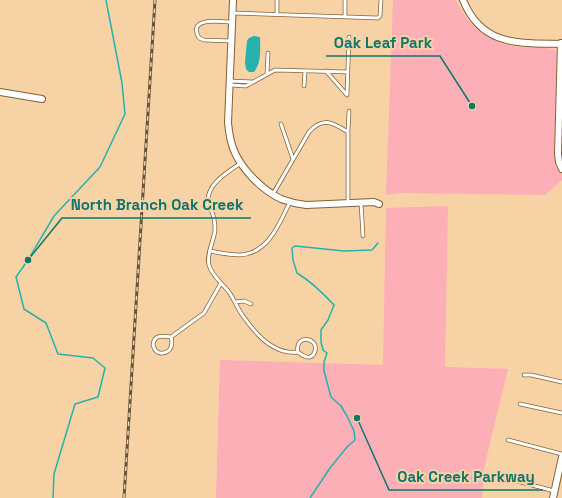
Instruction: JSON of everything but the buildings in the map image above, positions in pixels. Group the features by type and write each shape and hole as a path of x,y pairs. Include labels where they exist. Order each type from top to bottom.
{"street":[{"path":"233,0 229,83 229,136 233,148 248,173 273,194 290,202 306,205 374,202 379,204"},
{"path":"463,0 468,12 475,21 494,36 514,42 562,44 558,154 562,169"},
{"path":"0,92 42,99"},
{"path":"553,495 560,471 562,457"}],"lane":[{"path":"277,0 277,14"},
{"path":"345,0 345,17"},
{"path":"232,13 378,18 380,16 381,0"},
{"path":"231,41 204,40 199,38 196,33 197,27 200,23 232,22"},
{"path":"326,71 347,95 349,37"},
{"path":"267,74 268,53"},
{"path":"229,83 254,82 275,70 348,72"},
{"path":"304,86 305,71"},
{"path":"348,203 349,111"},
{"path":"273,194 309,132 314,127 319,123 333,124 348,132"},
{"path":"281,124 293,159"},
{"path":"241,163 217,181 209,195 208,204 214,216 215,228 208,263 211,271 228,291 246,320 260,337 269,344 273,347 291,353 298,352 305,357 310,357 315,352 314,343 307,339 302,340 298,344 298,352"},
{"path":"210,251 235,255 250,254 258,250 266,243 277,229 290,202"},
{"path":"361,203 363,236"},
{"path":"171,337 172,346 168,351 165,353 159,353 156,351 153,345 154,339 160,336 171,337 204,313 221,283"},
{"path":"234,302 244,301 251,304"},
{"path":"524,375 531,375 562,382"},
{"path":"520,404 562,413"},
{"path":"508,440 562,454"},
{"path":"502,477 553,495"}],"shaded area":[{"path":"393,0 456,0 461,10 474,26 490,38 510,46 547,48 555,50 557,57 554,156 556,166 562,174 562,180 545,195 402,193 386,195"},
{"path":"448,206 445,367 508,369 484,468 482,498 216,498 220,360 383,365 386,208"}],"water":[{"path":"254,36 260,37 259,60 257,68 254,72 249,72 246,69 245,62 247,41 249,38"}],"waterway":[{"path":"53,498 54,474 75,404 98,397 105,368 93,358 58,354 46,323 24,309 16,277 54,216 100,167 125,114 122,83 106,0"},
{"path":"310,498 330,468 347,447 355,440 354,431 347,416 341,406 331,397 324,371 324,362 327,353 323,350 321,330 328,320 334,305 317,288 297,273 293,260 292,248 295,246 344,251 372,250 378,243"}],"railway":[{"path":"124,498 155,0"}],"place":[{"name":"Oak Leaf Park","path":"472,106"},
{"name":"North Branch Oak Creek","path":"28,260"},
{"name":"Oak Creek Parkway","path":"357,418"}]}
